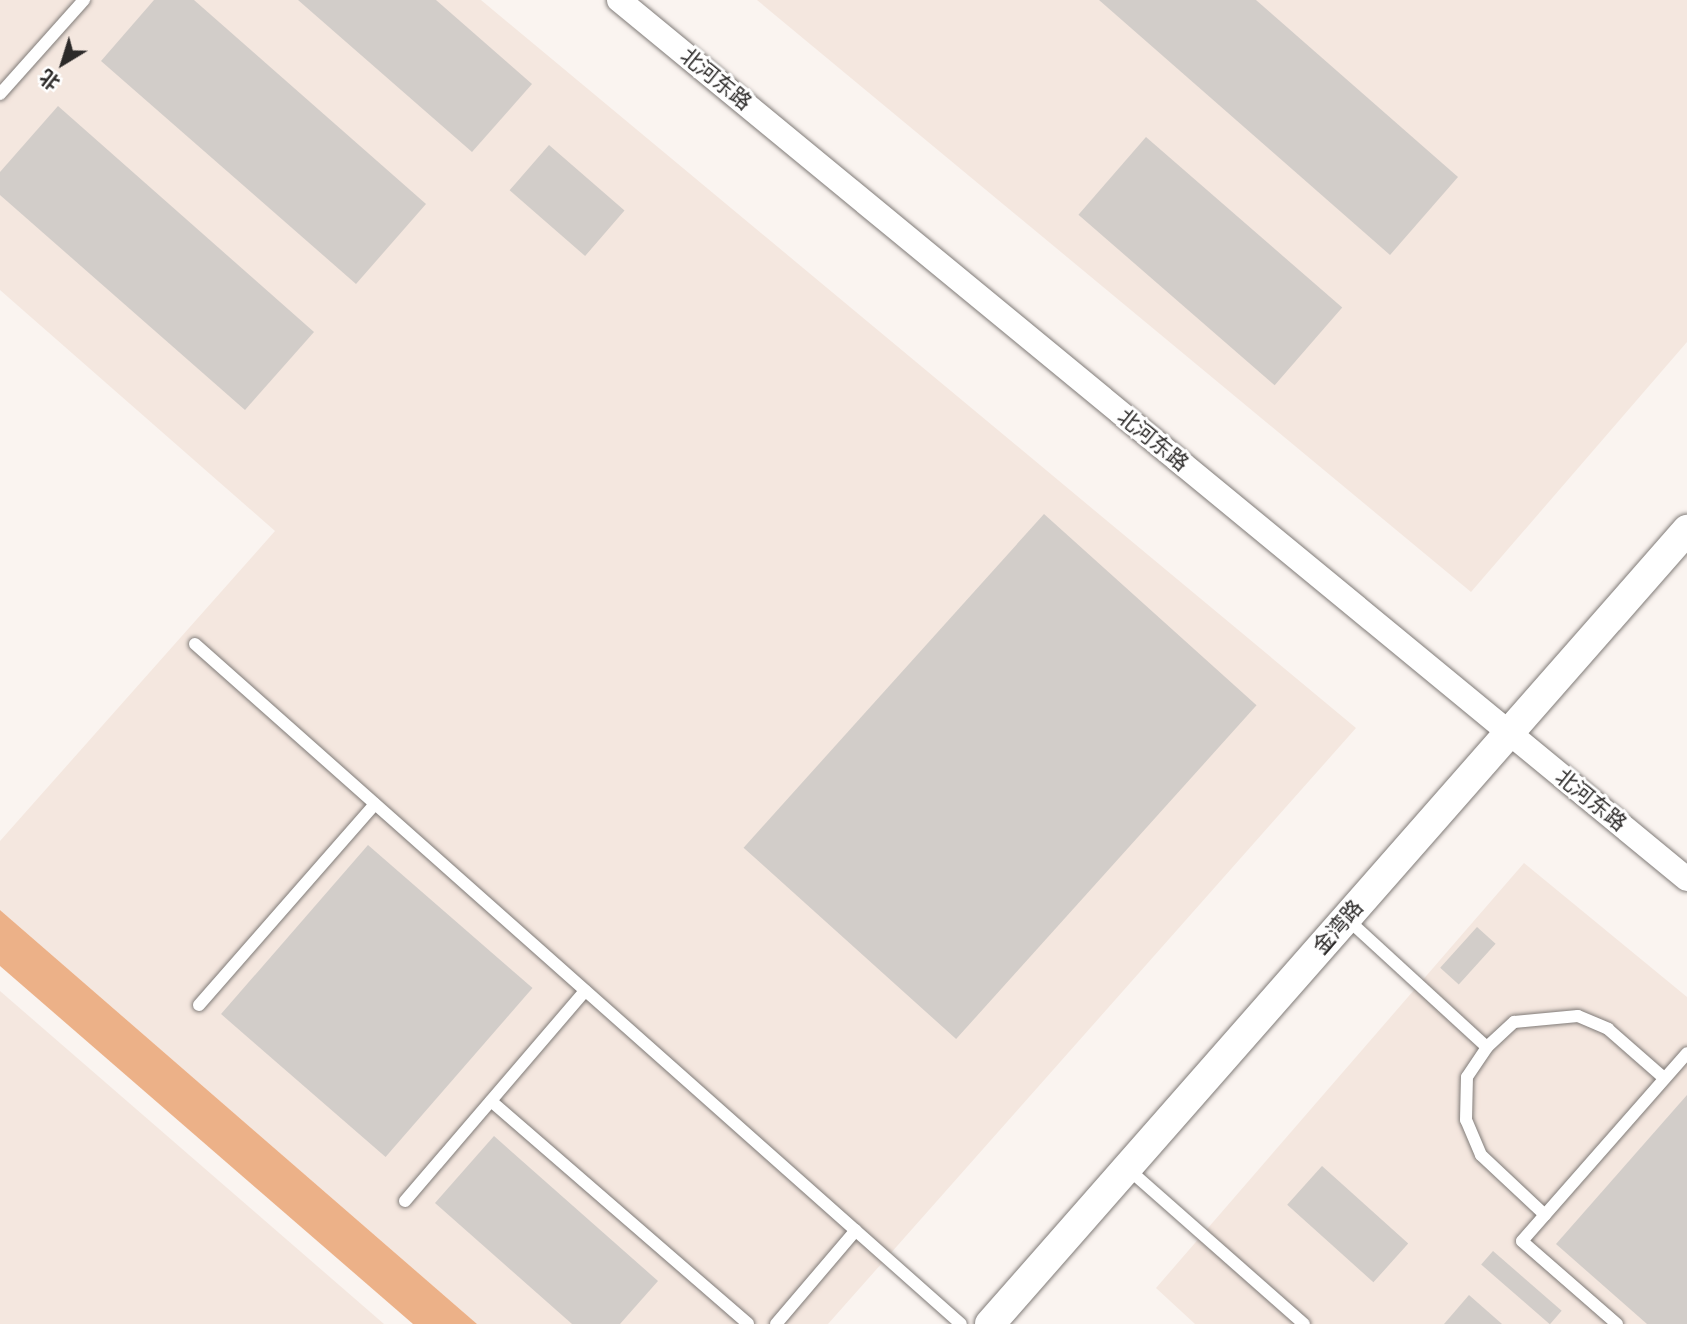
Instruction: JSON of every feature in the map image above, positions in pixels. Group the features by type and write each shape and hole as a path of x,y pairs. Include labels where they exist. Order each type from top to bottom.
{"street":[{"name":"北河东路","path":"620,0 1687,880"},
{"name":"金湾路","path":"990,1324 1687,530"}],"lane":[{"path":"0,94 84,0"},
{"path":"195,644 961,1324"},
{"path":"199,1005 375,804"},
{"path":"1346,918 1486,1047"},
{"path":"405,1200 585,991"},
{"path":"1545,1215 1481,1155 1466,1120 1467,1077 1486,1047 1514,1022 1578,1016 1608,1029 1664,1078"},
{"path":"1617,1324 1522,1241 1687,1052"},
{"path":"491,1101 748,1324"},
{"path":"1127,1168 1304,1324"},
{"path":"776,1324 856,1230"}],"shaded area":[{"path":"0,0 481,0 1356,728 828,1324 477,1324 0,910 0,841 275,531 0,290"},
{"path":"757,0 1687,0 1687,342 1471,592"},
{"path":"1524,863 1687,997 1687,1324 1195,1324 1156,1288"},
{"path":"0,910 477,1324 413,1324 0,966"},
{"path":"0,991 384,1324 0,1324"}],"building":[{"path":"154,0 194,0 426,204 356,284 101,61"},
{"path":"298,0 436,0 532,84 472,152"},
{"path":"1099,0 1256,0 1458,177 1390,255"},
{"path":"58,106 314,332 245,410 0,195 0,172"},
{"path":"1146,137 1342,308 1275,385 1078,215"},
{"path":"549,145 624,211 585,256 510,190"},
{"path":"1044,514 1257,705 956,1039 744,848"},
{"path":"368,845 533,988 386,1157 221,1014"},
{"path":"1477,927 1496,944 1459,985 1440,968"},
{"path":"1687,1095 1687,1324 1647,1324 1556,1244"},
{"path":"494,1136 658,1281 620,1324 572,1324 435,1203"},
{"path":"1322,1166 1408,1244 1373,1282 1287,1205"},
{"path":"1493,1251 1562,1311 1550,1324 1481,1265"},
{"path":"1469,1295 1502,1324 1444,1324"}]}
